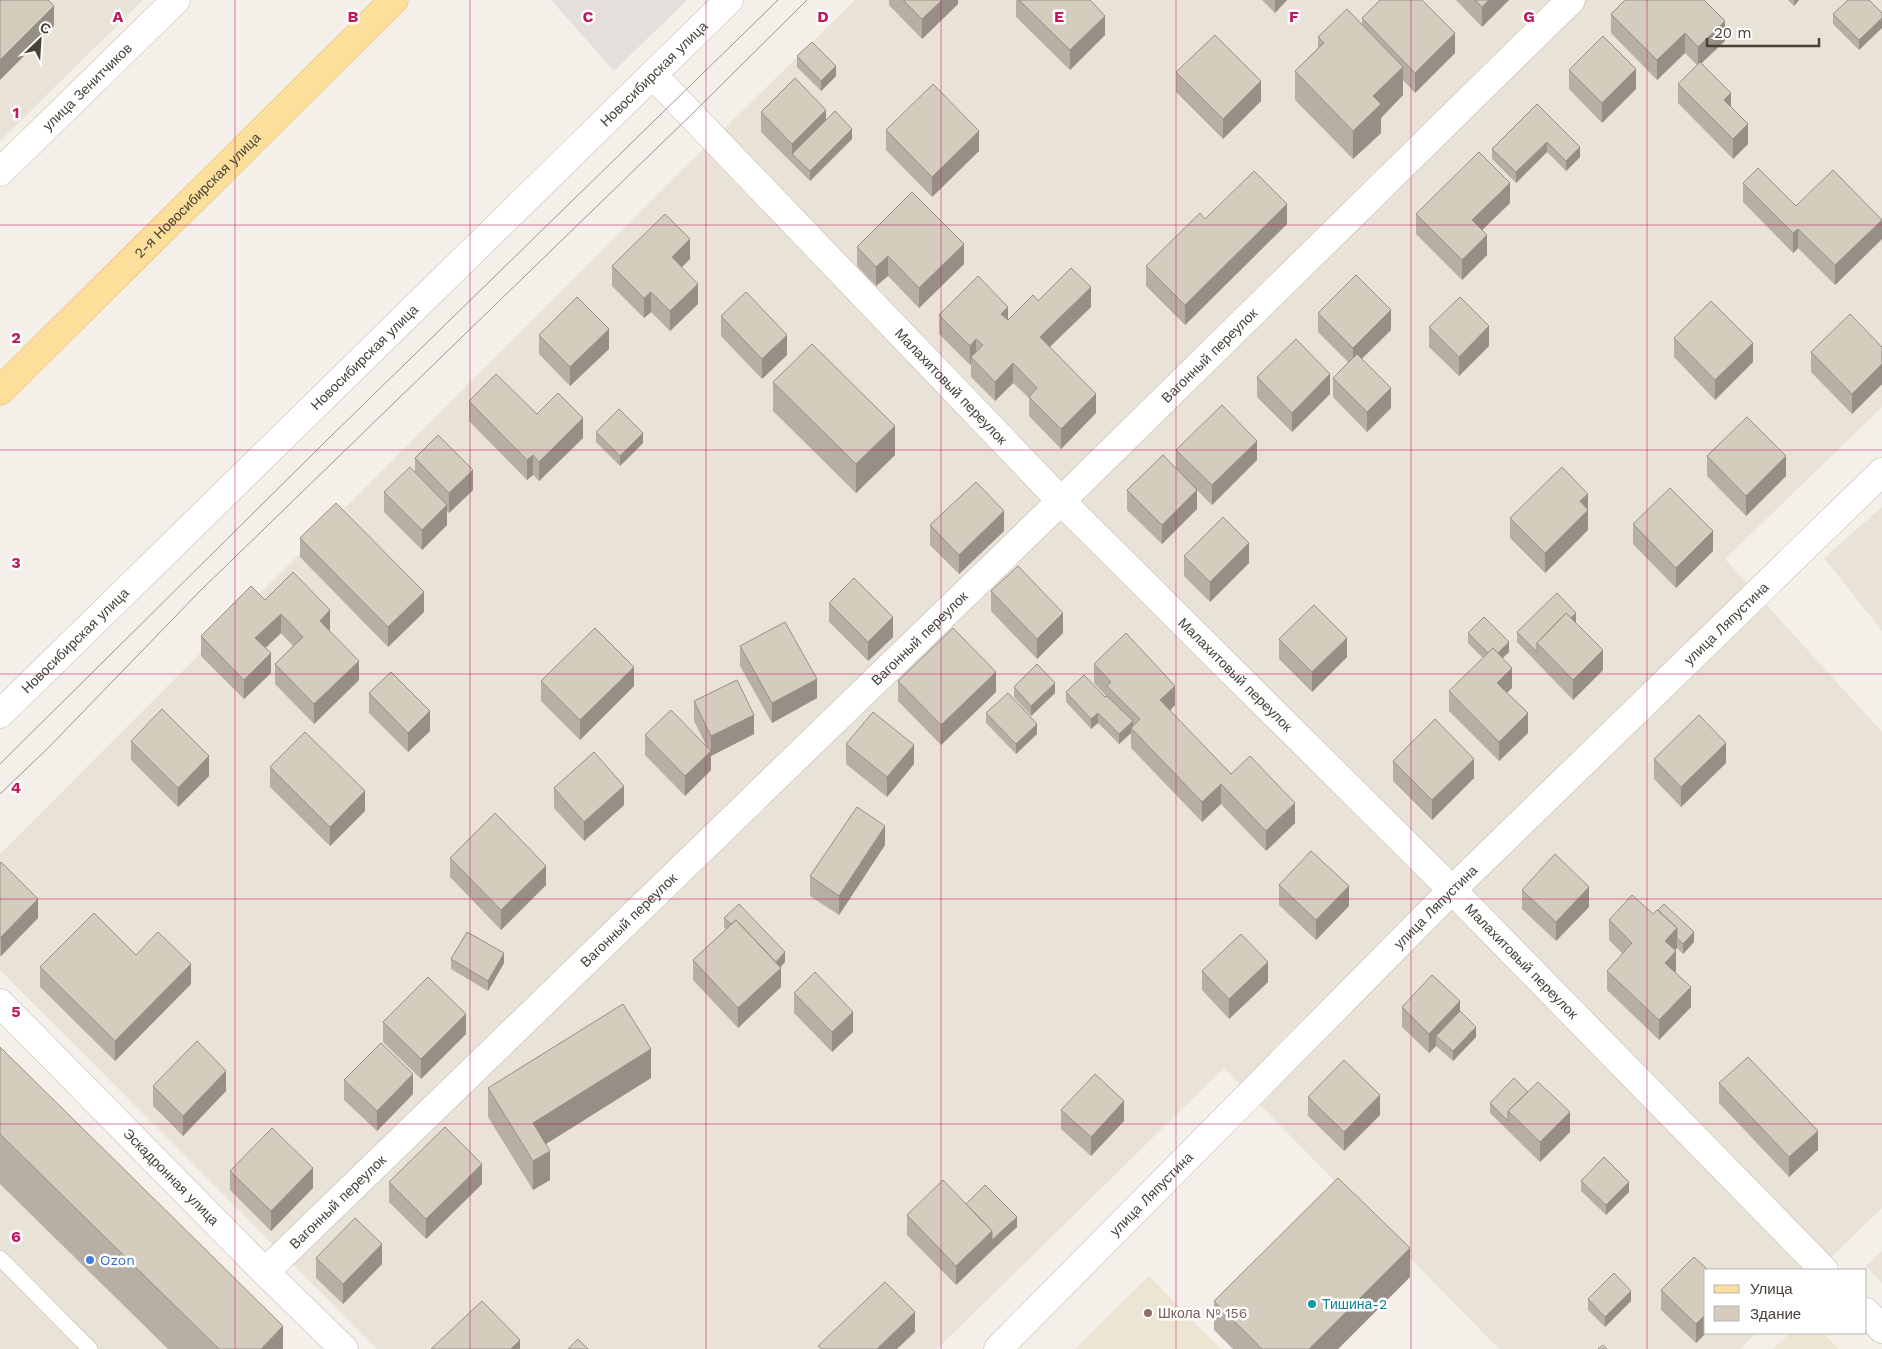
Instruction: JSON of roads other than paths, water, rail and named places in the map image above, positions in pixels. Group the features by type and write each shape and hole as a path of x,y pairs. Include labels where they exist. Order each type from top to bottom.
{"main road":[{"name":"2-я Новосибирская улица","path":"0,390 394,0"}],"street":[{"name":"улица Зенитчиков","path":"0,172 176,0"},
{"name":"Новосибирская улица","path":"0,714 729,0"},
{"name":"Вагонный переулок","path":"265,1272 1061,501 1572,0"},
{"name":"Малахитовый переулок","path":"653,75 1061,501 1452,890 1823,1269"},
{"name":"улица Ляпустина","path":"1001,1348 1452,890 1882,472"},
{"name":"Эскадронная улица","path":"0,1003 265,1272 344,1349"},
{"path":"1867,1313 1882,1329"}],"lane":[{"path":"0,1258 90,1349"}],"tram line":[{"path":"0,764 327,440 778,0"},
{"path":"0,794 49,747 200,591 807,0"}],"place":[{"name":"Ozon","path":"90,1260"},
{"name":"Тишина-2","path":"1312,1304"},
{"name":"Школа № 156","path":"1148,1313"}]}
